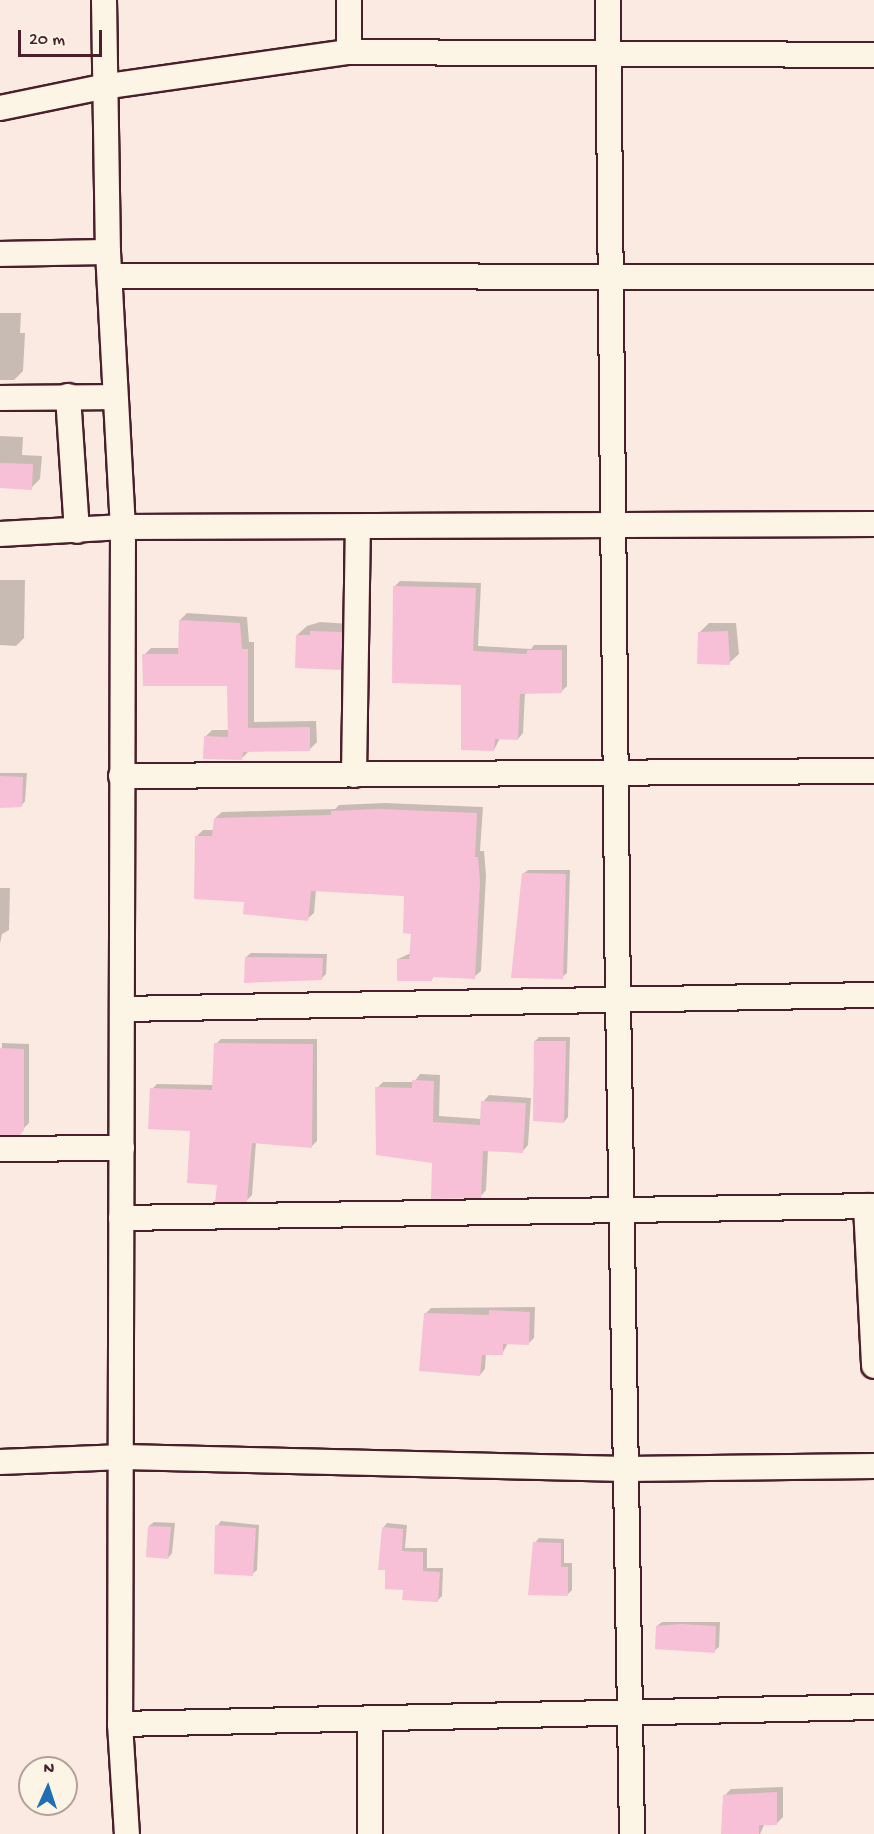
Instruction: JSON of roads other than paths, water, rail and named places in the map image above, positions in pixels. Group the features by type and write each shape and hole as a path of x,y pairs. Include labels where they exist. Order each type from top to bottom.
{"street":[{"path":"104,0 102,87 108,252 112,276 115,397 123,526 121,1218 123,1457 120,1724 127,1834"},
{"path":"349,0 349,52"},
{"path":"608,0 618,999 632,1834"},
{"path":"0,108 102,87 349,52 609,51 874,55"},
{"path":"0,254 108,252"},
{"path":"112,276 874,277"},
{"path":"68,396 77,531"},
{"path":"0,398 115,397"},
{"path":"0,534 77,531 123,526 358,529 874,524"},
{"path":"354,775 358,529"},
{"path":"122,776 617,775 874,771"},
{"path":"122,1009 874,995"},
{"path":"0,1149 122,1148"},
{"path":"121,1218 622,1208 870,1206 874,1366"},
{"path":"0,1462 123,1457 626,1469 874,1466"},
{"path":"120,1724 874,1707"},
{"path":"370,1718 370,1834"}]}
